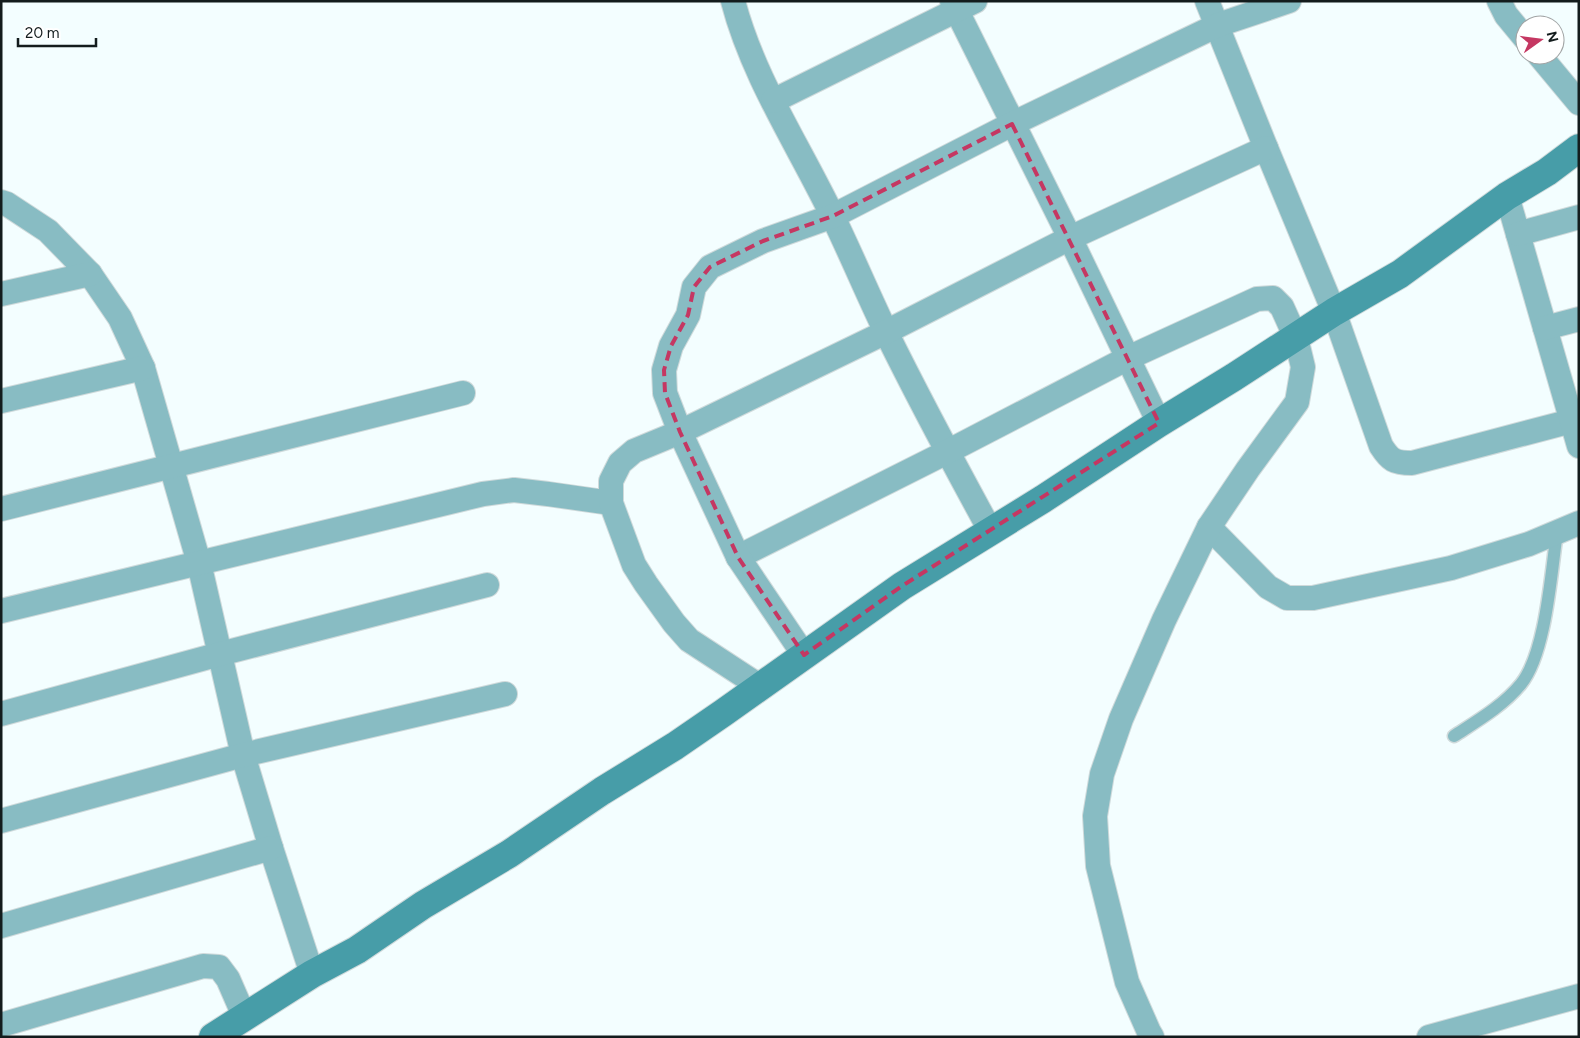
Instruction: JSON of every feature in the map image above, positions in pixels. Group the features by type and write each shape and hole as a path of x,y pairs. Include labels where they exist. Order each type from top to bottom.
{"main road":[{"path":"213,1037 312,974 357,950 423,905 509,854 602,790 674,746 902,586 1051,494 1159,422 1296,338 1334,312 1400,274 1507,196 1547,172 1579,148"}],"street":[{"path":"733,1 740,29 773,101 833,216 886,332 946,452 991,532"},
{"path":"1208,1 1334,312 1381,446 1390,458 1400,463 1412,463 1575,420"},
{"path":"804,655 738,557 680,432 665,393 664,370 671,346 688,315 694,287 710,267 763,241 833,216 1012,124 1218,25 1289,1"},
{"path":"1499,1 1506,15 1515,26"},
{"path":"773,101 961,4 1012,124 1070,238 1159,422"},
{"path":"1547,65 1579,103"},
{"path":"760,687 690,640 674,623 634,565 611,503 611,482 620,463 634,451 680,432 886,332 1070,238 1266,148"},
{"path":"1507,196 1545,328 1575,420 1579,446"},
{"path":"1,202 48,231 90,274 120,318 143,368 199,563 244,755 271,848 312,974"},
{"path":"1518,234 1579,216"},
{"path":"1,294 90,274"},
{"path":"738,557 1128,358 1257,299 1273,298 1282,307 1296,338 1303,368 1297,402 1209,527 1164,620 1121,719 1102,774 1095,816 1098,866 1127,982 1148,1032 1152,1037"},
{"path":"1545,328 1579,319"},
{"path":"1,401 143,368"},
{"path":"1,508 463,393"},
{"path":"1,611 483,494 514,490 611,503"},
{"path":"1209,527 1268,587 1287,598 1313,598 1452,568 1529,544 1579,523"},
{"path":"1,714 220,654 487,585"},
{"path":"1,821 244,755 505,694"},
{"path":"1,926 271,848"},
{"path":"1,1025 203,966 219,967 224,973 245,1018"},
{"path":"1429,1037 1579,996"}],"lane":[{"path":"1454,736 1496,707 1521,684 1538,653 1557,532"}],"highlighted area":[{"path":"1012,124 1159,423 902,586 804,655 738,557 680,432 665,393 664,370 671,346 688,315 694,287 710,267 763,241 833,216"}]}
